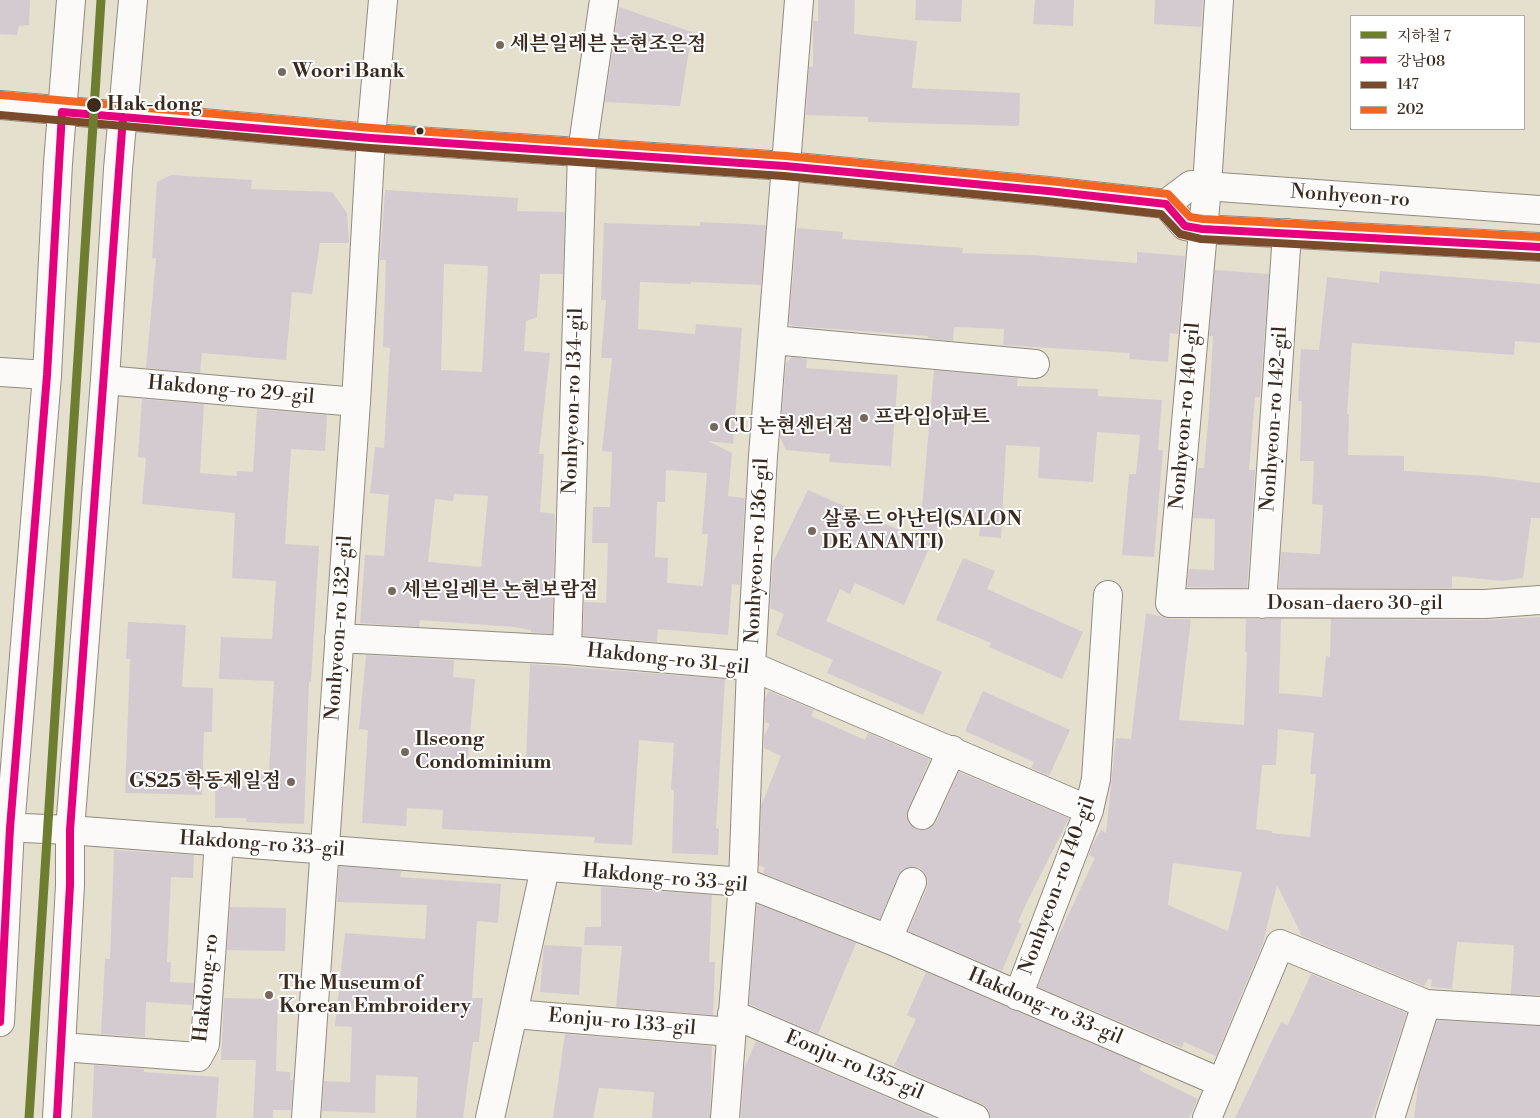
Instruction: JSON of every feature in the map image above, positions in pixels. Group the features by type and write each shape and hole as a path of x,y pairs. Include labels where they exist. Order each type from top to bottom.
{"street":[{"path":"0,1022 5,827 47,375 62,112 71,0"},
{"path":"58,1118 70,884 70,830 123,118 134,0"},
{"name":"Nonhyeon-ro 132-gil","path":"306,1118 356,402 371,138 383,0"},
{"name":"Nonhyeon-ro 134-gil","path":"567,650 582,152 604,0"},
{"name":"Nonhyeon-ro 136-gil","path":"743,882 751,666 763,456 785,166 800,0"},
{"name":"Nonhyeon-ro 140-gil","path":"1170,603 1207,186 1220,0"},
{"path":"0,105 123,118 227,124 371,138 785,166 1166,204"},
{"name":"Nonhyeon-ro","path":"1540,210 1191,185 1166,204 1185,226 1202,229 1540,247"},
{"name":"Nonhyeon-ro 142-gil","path":"1262,604 1287,233"},
{"path":"773,340 1035,364"},
{"path":"0,372 47,375"},
{"name":"Hakdong-ro 29-gil","path":"105,380 356,402"},
{"name":"Nonhyeon-ro 140-gil","path":"1018,996 1089,810 1096,779 1108,596"},
{"name":"Dosan-daero 30-gil","path":"1170,603 1485,604 1540,600"},
{"name":"Hakdong-ro 31-gil","path":"339,638 567,650 751,666 952,750 1089,810"},
{"path":"922,815 952,750"},
{"name":"Hakdong-ro 33-gil","path":"5,827 219,841 743,882 888,939 1222,1084"},
{"name":"Hakdong-ro","path":"61,1047 198,1057 206,1044 219,841"},
{"path":"490,1118 545,868"},
{"path":"725,1118 743,882"},
{"path":"888,939 912,882"},
{"path":"1207,1118 1280,944 1426,1004 1540,1011"},
{"path":"1390,1118 1426,1004"},
{"name":"Eonju-ro 133-gil","path":"514,1014 732,1023"},
{"name":"Eonju-ro 135-gil","path":"732,1023 975,1118"}],"building":[{"path":"0,0 30,0 29,25 19,26 17,35 0,34"},
{"path":"818,0 855,0 854,34 917,41 912,88 1020,93 1019,126 868,122 868,117 806,115 809,67 813,67 813,21 818,21"},
{"path":"916,0 962,0 961,22 915,20"},
{"path":"1035,0 1074,0 1073,26 1033,24"},
{"path":"1155,0 1203,0 1201,27 1154,24"},
{"path":"619,7 692,32 680,106 605,102"},
{"path":"171,175 252,180 251,189 332,192 347,213 349,243 320,243 312,294 292,292 286,360 202,353 200,373 146,368 156,258 152,258 157,182"},
{"path":"385,190 518,198 517,211 565,212 563,274 540,274 537,317 526,321 524,351 550,353 539,454 544,454 540,512 555,514 552,634 531,632 531,630 514,627 420,620 419,627 360,623 365,555 384,556 389,495 370,493 375,447 384,448 390,348 383,347 386,260 380,260","holes":["444,264 488,266 482,372 441,370","454,494 488,496 481,567 428,562 435,499 453,501"]},
{"path":"700,222 766,225 761,285 640,282 638,329 695,334 696,324 742,328 733,444 708,441 732,453 728,496 745,498 740,585 732,584 728,635 658,629 657,642 583,636 584,602 606,603 608,543 592,543 593,507 610,507 612,452 602,451 612,358 601,358 606,300 601,300 604,223 700,226","holes":["666,470 707,473 702,534 708,534 703,586 667,583 668,558 655,557 657,502 665,502"]},
{"path":"797,228 843,232 842,239 963,248 962,253 1030,255 1137,263 1137,252 1185,256 1178,334 1170,333 1168,362 1129,359 1130,353 1003,345 1004,329 954,327 953,341 927,338 928,336 793,326 789,323"},
{"path":"1215,270 1269,274 1260,397 1255,397 1249,470 1255,470 1247,588 1187,587 1189,569 1214,570 1215,519 1193,518 1198,468 1204,468 1213,336 1209,336"},
{"path":"1380,271 1540,284 1540,343 1515,341 1514,355 1352,343 1347,414 1349,414 1348,455 1404,456 1404,471 1486,476 1540,483 1540,518 1531,518 1523,578 1503,581 1452,576 1452,588 1279,588 1281,552 1320,554 1323,505 1312,504 1314,461 1300,461 1302,401 1298,401 1301,349 1319,350 1327,277 1379,283"},
{"path":"792,357 807,359 806,368 898,375 891,466 829,462 830,454 786,450 780,437 786,363"},
{"path":"934,370 1018,378 1017,386 1098,389 1098,396 1162,400 1158,450 1163,450 1154,557 1122,555 1129,474 1136,474 1140,435 1097,432 1093,482 1038,478 1040,447 1006,445 1001,538 979,536 981,520 943,516 936,533 920,531"},
{"path":"142,399 204,404 200,473 237,476 237,471 253,472 257,409 327,415 325,451 291,449 285,544 319,546 311,682 309,682 304,824 246,822 246,818 215,818 215,787 247,786 247,771 269,771 274,681 219,679 221,637 272,639 276,581 232,578 235,513 142,504 146,458 138,457"},
{"path":"808,490 931,544 904,605 855,583 850,594 840,589 826,621 942,672 923,715 827,673 833,660 776,635 784,614 770,608 773,562"},
{"path":"963,558 995,571 987,589 1083,632 1062,679 989,647 991,643 936,620"},
{"path":"1146,613 1170,619 1191,619 1179,720 1244,725 1247,652 1245,652 1246,619 1281,619 1279,693 1322,697 1326,656 1330,657 1331,619 1485,620 1540,617 1540,995 1511,994 1514,945 1457,942 1452,989 1431,987 1432,980 1428,979 1424,986 1302,936 1277,885 1263,943 1216,1056 1184,1042 1182,1048 1038,987 1053,947 1095,858 1089,855 1092,846 1101,830 1106,833 1116,738 1131,739","holes":["1278,729 1314,733 1310,774 1316,774 1310,837 1272,833 1272,831 1256,829 1262,765 1276,765","1173,863 1242,872 1228,931 1168,905"]},
{"path":"128,622 186,625 182,687 213,688 212,732 204,732 202,795 125,793 130,659 126,659"},
{"path":"366,655 454,660 453,677 475,679 468,758 526,761 530,664 725,679 716,828 719,829 718,855 672,853 674,790 671,790 674,743 639,740 632,845 594,843 595,837 442,829 443,810 407,808 406,826 362,823 368,730 359,729"},
{"path":"769,691 814,710 811,716 865,740 868,733 930,759 908,809 907,817 909,824 916,829 924,830 936,822 959,772 1069,818 1018,922 1022,924 1002,971 908,931 927,888 928,881 925,873 918,867 902,870 880,919 763,873 765,868 759,865 761,806 781,756 764,748 764,736 770,724 765,722 765,698"},
{"path":"983,691 1070,730 1049,776 1031,768 1034,762 965,731"},
{"path":"114,850 194,855 193,878 171,877 167,962 171,962 170,982 194,983 192,1005 146,1002 145,1037 101,1034 105,959 110,959"},
{"path":"339,866 401,871 400,877 501,884 498,923 477,921 472,998 483,998 479,1042 473,1042 463,1118 416,1118 418,1077 376,1075 375,1113 322,1111 324,1081 350,1082 352,1027 335,1026 345,933 425,939 427,905 337,902"},
{"path":"601,887 712,895 709,962 715,962 713,1015 616,1007 622,946 584,945 585,927 601,927"},
{"path":"757,904 856,943 818,1034 749,1004"},
{"path":"230,907 286,908 285,951 227,950"},
{"path":"544,945 582,947 579,995 540,992"},
{"path":"926,972 1142,1065 1139,1070 1198,1099 1189,1118 990,1118 988,1109 981,1104 894,1066 916,1019 907,1015"},
{"path":"1311,974 1407,1013 1372,1118 1235,1118 1281,1022 1288,1025"},
{"path":"224,998 278,999 276,1071 290,1072 290,1080 293,1080 291,1110 273,1110 273,1118 253,1118 256,1060 221,1060"},
{"path":"1437,1020 1540,1026 1540,1118 1414,1118 1419,1078"},
{"path":"565,1034 712,1046 710,1118 652,1118 654,1092 599,1088 593,1118 553,1118"},
{"path":"756,1041 935,1118 741,1118 744,1069"},
{"path":"94,1065 144,1069 144,1072 219,1077 216,1118 92,1118"}],"metro line":[{"name":"7","path":"29,1118 101,0"}],"transit line":[{"name":"202","path":"1,95 372,128 786,156 1049,181 1168,194 1190,217 1203,219 1540,237"},
{"name":"강남08","path":"0,1022 10,828 47,375 62,112 371,138 785,166 1048,191 1166,204 1185,226 1202,229 1540,247"},
{"name":"147","path":"0,115 370,148 784,176 1047,201 1161,214 1180,234 1201,239 1539,257"},
{"name":"강남08","path":"57,1118 70,885 70,830 123,117"}],"place":[{"name":"세븐일레븐 논현조은점","path":"500,45"},
{"name":"Woori Bank","path":"282,72"},
{"name":"Hak-dong","path":"94,105"},
{"name":"프라임아파트","path":"864,418"},
{"name":"CU 논현센터점","path":"714,427"},
{"name":"살롱 드 아난티(SALON DE ANANTI)","path":"812,531"},
{"name":"세븐일레븐 논현보람점","path":"392,591"},
{"name":"Ilseong Condominium","path":"405,752"},
{"name":"GS25 학동제일점","path":"291,782"},
{"name":"The Museum of Korean Embroidery","path":"269,995"}]}
